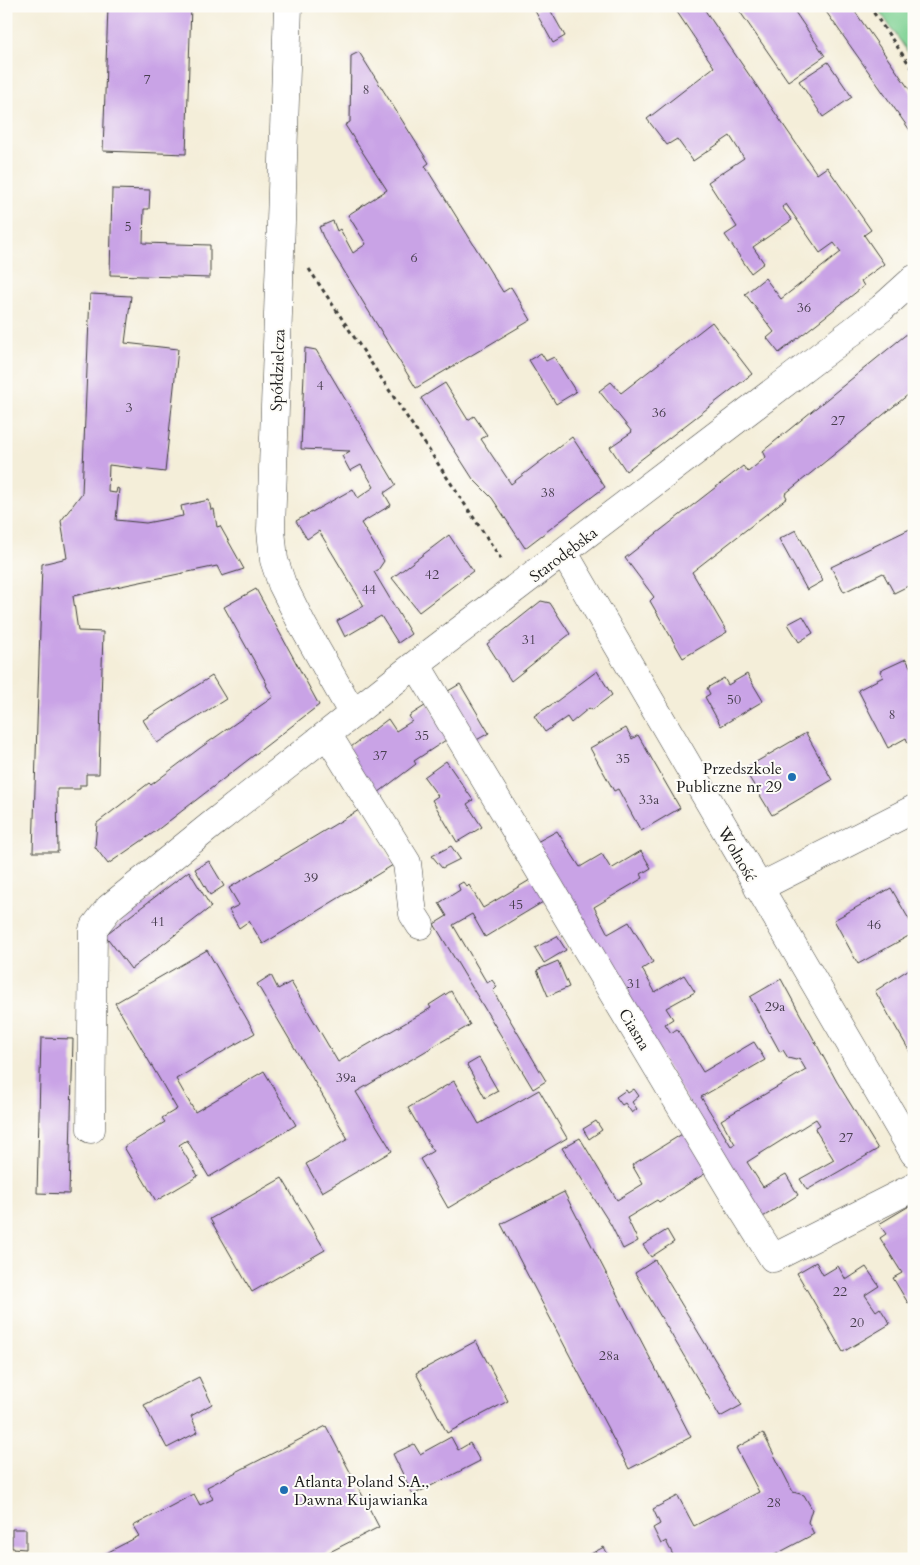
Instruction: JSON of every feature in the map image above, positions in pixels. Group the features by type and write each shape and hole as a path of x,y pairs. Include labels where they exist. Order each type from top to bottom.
{"street":[{"name":"Spółdzielcza","path":"288,6 271,530 274,560 282,584 303,626 353,714"},
{"name":"Starodębska","path":"91,1129 93,929 109,908 326,734 853,331 914,279"},
{"name":"Wolność","path":"564,553 914,1153"},
{"name":"Ciasna","path":"416,664 740,1207 773,1258 914,1187"},
{"path":"326,734 406,863 413,914 420,925"},
{"path":"758,888 914,809"}],"path":[{"path":"869,6 914,71"},
{"path":"309,267 520,587"}],"green space":[{"path":"876,6 900,6 914,15 914,61"}],"building":[{"path":"108,6 191,6 186,154 103,151"},
{"path":"543,6 548,6 565,36 553,43 535,11"},
{"path":"673,6 702,6 817,174 827,167 871,230 864,235 884,264 861,281 864,286 779,353 767,338 774,332 745,294 765,278 781,299 841,252 834,243 820,253 786,204 782,207 792,220 753,247 764,263 751,273 725,235 737,227 708,182 744,158 730,136 693,161 677,139 667,145 647,119 714,67"},
{"path":"736,6 791,6 825,56 788,81"},
{"path":"822,6 851,6 914,96 914,136"},
{"path":"359,52 429,163 425,166 503,292 511,287 531,320 416,388 323,237 319,227 333,221 337,231 340,229 353,253 366,244 348,215 387,190 345,125 350,122 351,56"},
{"path":"828,62 852,97 823,117 799,81"},
{"path":"112,189 150,190 149,209 144,209 143,243 210,245 210,278 110,275"},
{"path":"90,294 131,296 125,343 178,349 165,472 109,465 108,492 116,493 117,488 119,489 116,520 146,523 183,516 181,506 209,500 211,510 214,509 217,527 220,526 244,569 222,576 217,566 73,596 78,631 103,632 99,774 86,774 86,785 80,785 80,789 57,789 58,852 33,852 42,564 67,558 61,521 82,493"},
{"path":"712,322 752,374 626,471 610,447 632,432 599,391 611,382 621,393"},
{"path":"914,328 914,390 785,494 787,498 692,572 727,632 683,658 650,601 654,597 625,558 743,466 748,472 766,457 763,451"},
{"path":"305,348 316,350 396,485 384,493 391,505 361,523 384,561 378,570 374,572 411,634 398,643 381,616 345,637 337,621 364,606 319,531 307,539 296,521 353,489 358,498 374,487 361,465 350,471 342,456 350,451 301,449"},
{"path":"541,353 546,361 554,357 576,392 556,404 529,360"},
{"path":"445,383 468,420 474,416 487,435 481,439 511,484 572,437 605,487 525,548 492,498 473,479 421,398"},
{"path":"914,527 914,583 894,593 883,573 844,592 831,567"},
{"path":"796,530 823,581 807,590 779,539"},
{"path":"449,535 473,571 419,612 392,578"},
{"path":"256,589 319,705 156,831 108,864 95,847 97,823 149,783 151,785 273,697 224,607"},
{"path":"541,601 550,603 570,634 511,681 487,644"},
{"path":"803,616 813,633 799,642 788,624"},
{"path":"906,659 914,674 914,740 908,743 906,738 888,748 858,690 883,677 880,671"},
{"path":"597,671 612,695 592,710 589,708 571,723 567,717 545,732 534,716"},
{"path":"747,674 763,701 721,726 705,697 710,694 707,688 724,678 728,685"},
{"path":"212,676 226,699 157,743 143,720"},
{"path":"460,684 489,733 473,742 443,694"},
{"path":"428,704 449,738 414,761 416,764 374,796 347,750 388,719 396,731 412,721 409,716"},
{"path":"626,728 632,739 638,735 680,808 641,831 618,789 614,791 590,748"},
{"path":"806,733 832,780 772,815 744,769"},
{"path":"446,761 473,800 467,804 482,827 457,842 432,800 438,796 424,777"},
{"path":"359,810 393,865 263,944 249,921 239,928 229,910 239,905 229,888"},
{"path":"557,831 580,867 602,854 611,869 641,851 651,868 641,874 643,878 594,907 608,934 629,922 653,962 642,969 655,992 684,975 695,992 666,1008 673,1019 665,1024 671,1033 677,1029 703,1072 754,1042 765,1060 701,1097 731,1146 735,1144 721,1120 806,1070 799,1058 796,1060 788,1058 783,1050 780,1052 750,997 781,979 837,1082 878,1149 807,1190 800,1179 834,1160 816,1131 815,1128 820,1125 816,1119 747,1162 763,1187 786,1174 798,1195 758,1220 535,843"},
{"path":"451,846 460,859 442,868 432,856"},
{"path":"209,861 224,886 210,895 195,869"},
{"path":"189,871 211,907 131,969 105,935"},
{"path":"535,877 548,899 485,937 472,914 453,925 487,983 492,980 497,987 493,991 546,1081 533,1089 434,924 447,916 439,903 460,890 458,885 463,882 467,887 469,885 483,908"},
{"path":"891,888 914,928 914,933 858,964 834,920"},
{"path":"557,936 566,950 544,963 535,948"},
{"path":"207,950 255,1033 176,1079 195,1112 264,1071 296,1125 209,1177 187,1140 179,1145 198,1176 156,1201 124,1147 165,1122 162,1118 177,1109 115,1003"},
{"path":"558,961 569,987 548,996 537,970"},
{"path":"914,966 914,1059 875,991"},
{"path":"271,975 278,989 291,982 338,1062 431,1008 429,1005 451,991 470,1025 356,1092 392,1151 322,1192 306,1164 348,1139 257,984"},
{"path":"41,1038 73,1039 69,1194 37,1193"},
{"path":"479,1058 498,1091 485,1098 467,1065"},
{"path":"454,1081 479,1124 539,1090 567,1138 448,1208 420,1159 433,1151 408,1108"},
{"path":"634,1089 639,1096 632,1102 637,1109 632,1113 625,1103 622,1105 616,1097 626,1090 628,1093"},
{"path":"596,1121 602,1130 589,1139 583,1129"},
{"path":"687,1131 711,1170 659,1202 657,1200 627,1218 638,1241 623,1249 611,1225 562,1148 580,1138 617,1200 643,1184 632,1165"},
{"path":"282,1178 325,1250 252,1292 210,1219"},
{"path":"564,1192 691,1437 629,1469 501,1224"},
{"path":"911,1205 914,1209 914,1300 908,1303 893,1278 902,1273 880,1238 886,1234 879,1224"},
{"path":"667,1230 674,1242 651,1257 643,1245"},
{"path":"655,1260 742,1405 720,1417 635,1273"},
{"path":"816,1262 823,1275 838,1266 846,1280 866,1267 879,1286 865,1295 876,1311 880,1308 890,1324 843,1352 797,1273"},
{"path":"476,1341 508,1401 447,1433 416,1373"},
{"path":"199,1377 212,1404 191,1416 198,1432 167,1448 144,1405"},
{"name":"Atlanta Poland S.A., Dawna Kujawianka","path":"326,1426 379,1527 316,1559 95,1559 139,1536 133,1526 194,1494 200,1505 213,1499 207,1487"},
{"path":"763,1433 793,1492 804,1495 812,1509 808,1522 814,1534 767,1559 675,1559 666,1541 661,1544 653,1528 660,1524 653,1509 678,1496 694,1526 759,1492 736,1448"},
{"path":"451,1437 458,1450 470,1443 480,1461 413,1495 393,1454 414,1444 420,1454"},
{"path":"12,1529 26,1529 26,1549 12,1548"},
{"path":"604,1547 610,1559 581,1559"}],"place":[{"name":"Przedszkole Publiczne nr 29","path":"792,777"},
{"name":"Atlanta Poland S.A., Dawna Kujawianka","path":"284,1490"}]}
